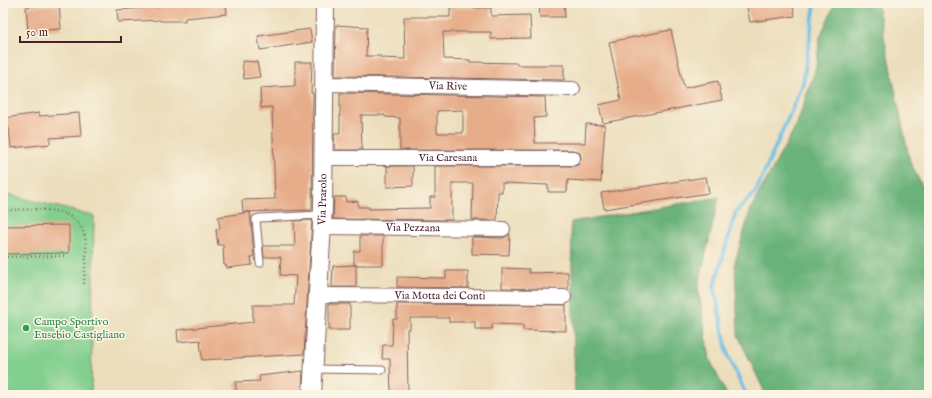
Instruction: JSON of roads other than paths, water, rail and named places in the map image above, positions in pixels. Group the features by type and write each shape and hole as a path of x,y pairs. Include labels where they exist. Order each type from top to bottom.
{"street":[{"name":"Via Prarolo","path":"312,395 322,221 325,3"},
{"name":"Via Rive","path":"324,84 573,88"},
{"name":"Via Caresana","path":"323,158 573,158"},
{"name":"Via Pezzana","path":"322,221 504,229"},
{"name":"Via Motta dei Conti","path":"317,295 564,297"}],"lane":[{"path":"260,263 256,220 259,218 322,221"},
{"path":"314,369 382,370"}],"water":[{"path":"618,3 635,3 635,6 628,11 626,8 622,9"}],"waterway":[{"path":"746,395 728,355 714,287 736,212 756,191 803,84 815,3"}],"place":[{"name":"Campo Sportivo Eusebio Castigliano","path":"26,328"}]}
